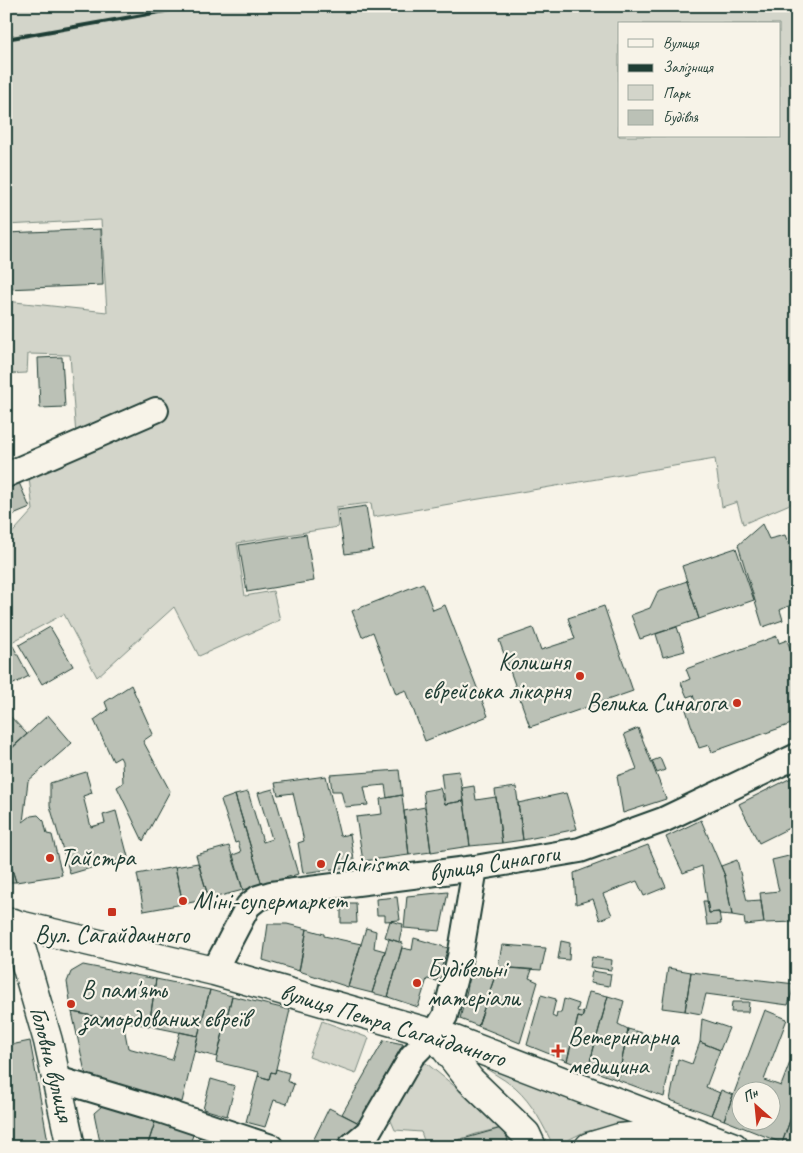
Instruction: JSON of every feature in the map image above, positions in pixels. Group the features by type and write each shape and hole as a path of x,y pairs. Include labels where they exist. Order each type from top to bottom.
{"main road":[{"name":"вулиця Петра Сагайдачного","path":"9,924 214,971 452,1039 734,1147"},
{"name":"Головна вулиця","path":"9,924 57,1079 71,1147"},
{"path":"434,1034 470,1080 526,1134 532,1147"},
{"path":"589,1147 619,1138 694,1132"}],"street":[{"path":"6,475 156,410"},
{"name":"вулиця Синагоги","path":"214,971 248,906 258,898 271,894 475,868 552,856 618,837 698,805 797,756"},
{"path":"350,1147 368,1132 412,1056 434,1034 445,1016 460,957 475,868"},
{"path":"57,1079 157,1108 271,1147"}],"green space":[{"path":"6,6 797,6 797,501 743,524 737,502 722,507 715,459 373,517 371,503 336,507 338,527 237,543 245,596 273,591 280,620 199,656 174,607 97,677 64,614 6,645 6,540 33,510 29,478 38,446 76,436 70,355 28,354 27,373 6,374 6,301 107,312 101,220 6,225"},
{"path":"322,1021 369,1038 356,1074 309,1057"},
{"path":"472,1059 631,1122 584,1132 554,1147 537,1115 521,1094 510,1084"},
{"path":"423,1063 426,1063 505,1127 440,1146 438,1143 426,1146 421,1132 395,1130 389,1116 401,1088 406,1090"}],"building":[{"path":"101,229 103,285 6,289 6,233"},
{"path":"62,357 65,407 40,408 38,358"},
{"path":"6,394 8,394 10,456 6,456"},
{"path":"17,478 30,508 6,518 6,483"},
{"path":"366,506 373,550 345,554 338,510"},
{"path":"762,524 769,539 785,535 793,555 797,554 797,587 792,593 795,603 780,610 783,620 763,627 738,545"},
{"path":"306,534 314,581 247,592 239,545"},
{"path":"736,548 754,600 699,619 682,566"},
{"path":"687,581 699,619 640,639 631,615 650,608 658,591"},
{"path":"423,583 433,610 445,605 488,716 425,741 406,690 396,694 373,632 362,637 352,611"},
{"path":"604,606 633,691 530,727 499,640 533,628 541,650 575,639 568,618"},
{"path":"50,627 73,666 42,684 19,645"},
{"path":"677,627 685,651 663,657 656,634"},
{"path":"777,636 779,643 787,640 797,667 797,722 712,752 709,745 699,748 685,707 696,704 693,695 687,697 681,683 690,679 686,669"},
{"path":"13,646 29,676 6,688 6,650"},
{"path":"131,685 153,734 143,741 170,791 143,841 117,787 123,783 122,761 120,757 113,761 94,720 108,710 105,702"},
{"path":"6,712 27,734 6,753"},
{"path":"48,715 72,743 28,781 23,822 31,816 38,815 44,821 47,834 52,835 62,875 16,882 6,850 6,754"},
{"path":"638,728 666,799 623,813 617,776 637,769 624,734"},
{"path":"660,758 665,770 657,773 652,761"},
{"path":"399,770 402,795 387,798 385,785 364,787 368,805 345,807 341,791 332,791 330,775"},
{"path":"459,771 464,801 445,804 441,773"},
{"path":"86,772 92,793 83,796 91,827 105,823 103,815 116,811 128,857 70,874 50,806 50,783"},
{"path":"797,775 797,824 759,843 739,804"},
{"path":"326,776 340,836 350,834 355,866 303,873 298,843 304,841 293,793 278,795 275,783"},
{"path":"474,786 476,800 496,797 502,843 470,846 462,788"},
{"path":"516,787 523,840 502,843 495,790"},
{"path":"440,788 445,804 464,801 470,846 431,852 423,791"},
{"path":"273,789 298,874 262,885 235,795 248,792 263,842 272,839 258,793"},
{"path":"566,793 577,829 523,840 518,803"},
{"path":"235,795 262,885 243,890 233,855 241,852 238,842 235,843 221,800"},
{"path":"402,795 409,855 363,861 356,817 382,814 380,799"},
{"path":"425,807 431,852 409,855 404,811"},
{"path":"701,820 725,876 732,915 719,914 719,912 709,913 702,866 683,873 666,837"},
{"path":"648,845 666,887 644,896 637,881 603,894 612,915 600,920 593,899 576,904 574,873"},
{"path":"229,846 243,890 209,899 196,855"},
{"path":"6,850 16,882 6,882"},
{"path":"797,854 797,922 764,923 760,893 779,891 772,860"},
{"path":"737,860 747,901 761,900 764,923 745,925 744,917 732,915 725,876 721,866"},
{"path":"198,863 209,899 183,904 175,867"},
{"path":"175,867 183,904 144,911 137,874"},
{"path":"448,892 440,931 404,928 407,896"},
{"path":"397,897 400,920 385,921 385,915 377,915 376,899"},
{"path":"703,901 707,901 709,913 719,912 721,924 707,925"},
{"path":"341,903 356,903 357,923 341,923"},
{"path":"390,921 403,924 399,942 385,937"},
{"path":"268,924 287,924 307,929 299,971 263,960"},
{"path":"366,928 376,931 374,948 385,951 372,993 348,987"},
{"path":"307,929 324,934 324,936 361,944 348,987 299,971"},
{"path":"414,938 448,948 437,981 427,979 418,1007 388,997 402,948 412,950"},
{"path":"389,939 403,943 388,997 372,993"},
{"path":"561,941 570,943 569,960 558,959"},
{"path":"502,945 546,948 541,970 498,967"},
{"path":"592,957 612,960 611,970 590,967"},
{"path":"83,965 156,979 149,1026 72,1012 67,982 71,972"},
{"path":"473,965 496,973 478,1026 460,1019"},
{"path":"498,967 532,970 529,978 538,982 520,1043 478,1026"},
{"path":"668,968 691,972 685,1011 662,1008"},
{"path":"592,971 611,974 609,986 590,983"},
{"path":"691,972 795,984 788,1005 706,994 701,1014 685,1011"},
{"path":"156,979 210,990 198,1036 149,1026"},
{"path":"210,990 232,996 217,1057 194,1051"},
{"path":"589,992 608,996 588,1069 567,1061 578,1017 582,1018"},
{"path":"541,995 556,999 552,1016 556,1018 557,1013 561,1013 564,999 579,1004 577,1011 584,1013 582,1018 578,1017 567,1061 527,1045"},
{"path":"232,996 290,1010 275,1073 271,1072 269,1079 258,1076 259,1072 216,1062"},
{"path":"608,996 624,1001 618,1024 628,1029 618,1080 588,1069"},
{"path":"732,1002 749,1002 748,1012 731,1012"},
{"path":"765,1010 787,1019 764,1080 739,1080"},
{"path":"72,1012 123,1022 128,1048 172,1060 180,1032 198,1036 182,1102 92,1078 85,1072"},
{"path":"702,1019 729,1028 720,1050 700,1042"},
{"path":"628,1029 674,1042 664,1097 618,1080"},
{"path":"384,1040 403,1044 359,1123 342,1114"},
{"path":"30,1041 49,1147 6,1147 6,1046"},
{"path":"700,1042 720,1050 706,1087 720,1093 711,1115 670,1100 678,1059 692,1064"},
{"path":"797,1044 797,1101 782,1143 749,1130 780,1130 780,1086"},
{"path":"276,1069 289,1073 287,1081 294,1084 287,1104 274,1100 265,1127 246,1122 258,1076 269,1079 271,1072 275,1073"},
{"path":"211,1079 235,1086 227,1116 203,1109"},
{"path":"721,1090 730,1094 730,1103 724,1120 711,1115"},
{"path":"797,1101 797,1147 793,1147 782,1143"},
{"path":"730,1104 730,1122 724,1120"},
{"path":"102,1106 156,1119 147,1147 101,1147 94,1113"},
{"path":"329,1108 359,1123 352,1135 339,1147 310,1147"},
{"path":"156,1119 194,1132 189,1147 147,1147"},
{"path":"505,1127 509,1147 450,1147 449,1143"},
{"path":"201,1134 238,1147 196,1147"}],"railway":[{"path":"6,39 194,6"}],"place":[{"name":"Колишня єврейська лікарня","path":"580,676"},
{"name":"Велика Синагога","path":"737,703"},
{"name":"Тайстра","path":"50,858"},
{"name":"Hairisma","path":"321,864"},
{"name":"Міні-супермаркет","path":"183,901"},
{"name":"Вул. Сагайдачного","path":"112,912"},
{"name":"Будівельні матеріали","path":"417,983"},
{"name":"В пам'ять замордованих євреїв","path":"71,1004"},
{"name":"Ветеринарна медицина","path":"558,1051"}]}
